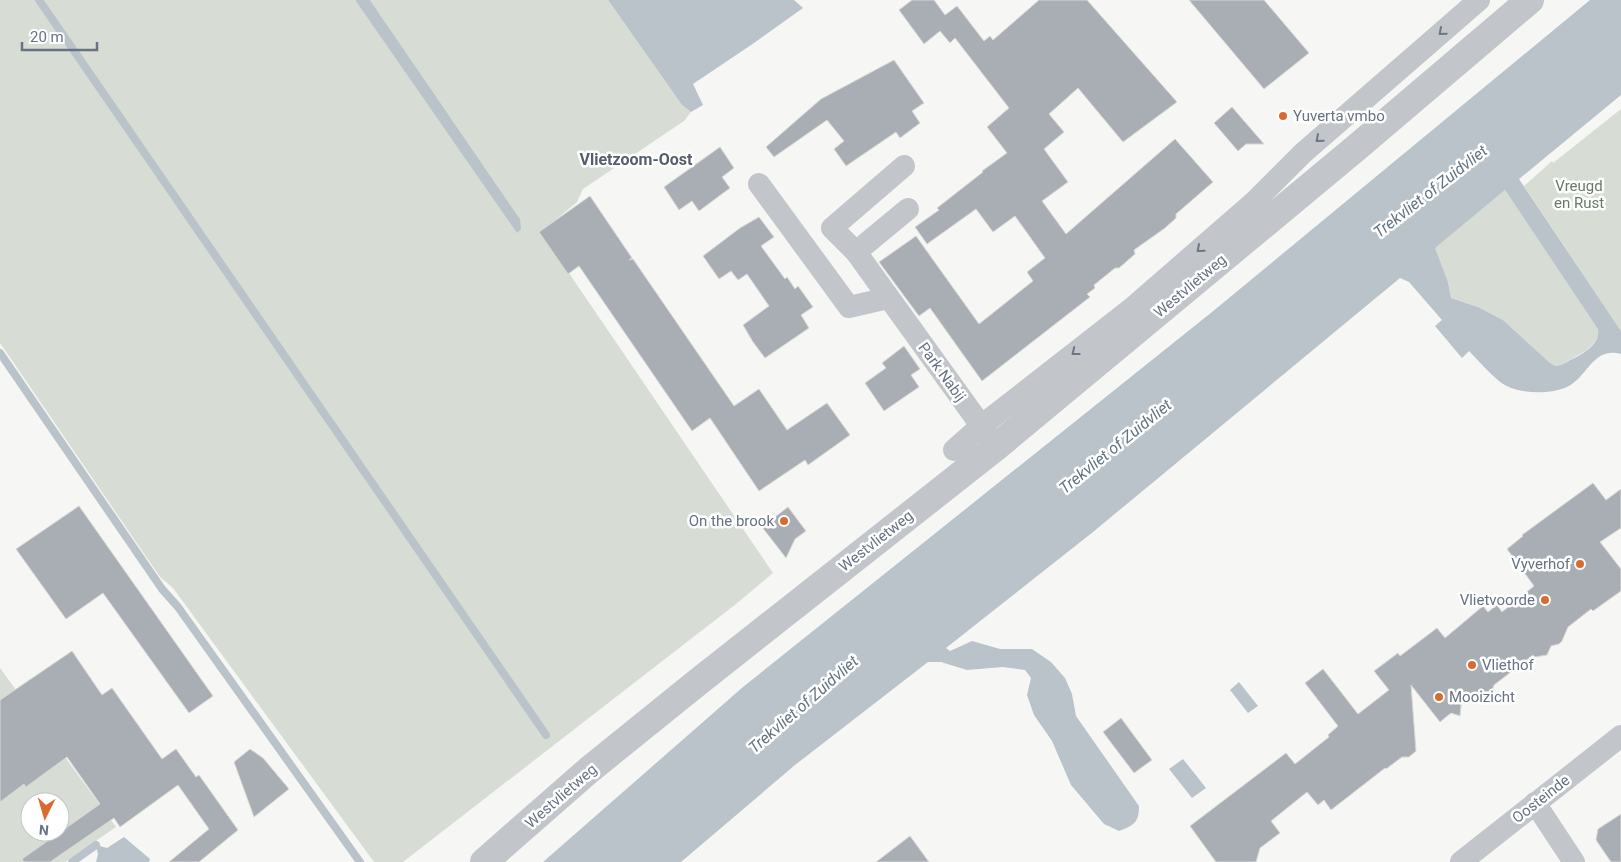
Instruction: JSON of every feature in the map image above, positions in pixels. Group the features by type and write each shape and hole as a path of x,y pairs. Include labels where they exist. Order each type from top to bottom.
{"street":[{"name":"Westvlietweg","path":"1261,211 1303,153 1479,0"},
{"name":"Westvlietweg","path":"484,862 590,770 698,682 989,436 1261,211 1524,2"},
{"path":"807,248 904,166"},
{"path":"759,184 850,306 888,298"},
{"path":"856,252 908,209"},
{"name":"Park Nabij","path":"832,228 856,252 989,436"},
{"name":"Westvlietweg","path":"954,450 989,436"},
{"name":"Oosteinde","path":"1461,862 1621,736"},
{"path":"1535,803 1574,862"}],"green space":[{"path":"0,0 355,0 517,232 520,219 370,0 608,0 682,105 691,112 684,121 583,189 577,202 541,232 773,573 736,604 403,862 374,862 173,588 160,577 0,343"},
{"name":"Vreugd en Rust","path":"1621,109 1621,331 1524,186 1552,161 1553,163"},
{"path":"1505,190 1598,328 1598,335 1595,341 1586,351 1561,365 1555,366 1549,362 1503,320 1478,307 1451,298 1448,282 1434,248"},
{"path":"0,668 116,827 65,862 0,862"}],"water":[{"path":"355,0 370,0 520,219 521,229 517,233"},
{"path":"608,0 794,0 803,8 693,84 703,105 691,112 682,105"},
{"name":"Trekvliet of Zuidvliet","path":"1590,0 1621,0 1621,95 1519,179 1621,331 1621,354 1612,353 1599,357 1572,384 1556,391 1525,391 1506,386 1469,351 1462,358 1435,326 1442,320 1409,282 1400,278 1093,532 946,648 950,651 972,641 1000,649 1032,649 1051,662 1065,678 1072,694 1076,716 1139,806 1135,823 1119,831 1104,824 1071,785 1052,741 1034,715 1027,695 1031,678 1025,670 1003,667 967,670 941,662 928,662 795,765 681,862 543,862 743,687 1212,312","holes":["1505,190 1598,329 1598,336 1591,347 1573,359 1555,366 1503,320 1478,307 1451,298 1448,282 1435,248"]},
{"path":"1239,682 1258,706 1248,713 1230,690"},
{"path":"1183,759 1206,788 1192,798 1169,769"},
{"path":"124,837 150,859 149,862 96,862 98,854 96,845 107,848"}],"building":[{"path":"912,0 934,0 945,15 957,6 984,41 990,36 993,40 1039,0 1087,0 1177,102 1123,142 1078,88 1049,114 1064,132 1044,149 1068,182 1042,201 1066,234 1175,139 1213,182 1176,214 1176,218 1165,228 1134,250 1135,254 1119,268 1115,268 1094,285 1095,288 1087,294 1090,297 982,381 930,308 919,316 879,262 916,236 979,324 1033,281 1027,272 1045,258 1015,216 993,232 976,209 927,244 915,227 939,210 937,208 1007,153 987,127 1009,108 955,38 950,43 940,31 924,44 899,10"},
{"path":"1189,0 1264,0 1309,53 1264,89"},
{"path":"894,60 924,103 912,111 920,123 900,138 896,132 846,166 834,149 844,141 827,120 774,157 766,147 821,99"},
{"path":"1232,107 1264,144 1246,144 1238,151 1214,123"},
{"path":"720,147 734,168 722,177 730,188 699,211 692,201 679,210 664,187"},
{"path":"590,196 632,258 629,260 633,259 734,406 759,389 787,430 827,403 850,435 808,465 805,460 759,491 710,418 692,431 579,266 568,274 539,232"},
{"path":"759,217 774,237 761,246 785,279 787,277 795,289 798,286 813,307 801,315 809,328 765,358 743,325 769,306 747,274 738,280 731,271 719,279 703,256 740,228"},
{"path":"904,346 920,369 911,375 919,387 884,411 865,383 886,368 882,363"},
{"path":"1593,483 1606,500 1621,489 1621,528 1600,542 1621,569 1621,591 1593,611 1591,609 1568,627 1562,641 1551,646 1547,655 1535,657 1533,655 1494,685 1491,694 1485,699 1462,695 1460,716 1451,713 1440,722 1411,685 1416,751 1409,757 1402,757 1385,768 1331,810 1324,800 1318,805 1307,792 1271,821 1280,833 1260,848 1256,862 1216,862 1190,826 1286,753 1295,764 1329,737 1328,735 1338,726 1305,683 1323,669 1358,714 1389,690 1374,671 1398,653 1400,656 1437,628 1445,638 1483,606 1488,612 1497,605 1502,612 1534,586 1507,549 1522,535"},
{"path":"79,506 213,696 189,713 103,593 66,619 16,549"},
{"name":"On the brook","path":"788,507 806,531 795,539 786,558 762,527"},
{"path":"72,651 102,695 112,688 162,759 176,749 196,777 199,775 238,830 199,862 169,862 209,829 178,785 120,827 114,818 50,862 24,862 22,859 46,842 70,842 70,825 100,804 67,757 26,787 24,784 0,802 0,700"},
{"path":"1121,718 1152,760 1134,773 1103,732"},
{"path":"250,749 263,758 289,789 254,817 234,762"},
{"path":"1621,814 1621,862 1611,862 1596,840 1598,829"},
{"path":"910,836 929,862 876,862"}],"waterway":[{"path":"39,0 546,735"},
{"path":"0,353 162,589 178,607 360,862"},
{"path":"72,862 96,845"}],"place":[{"name":"Yuverta vmbo","path":"1283,116"},
{"name":"On the brook","path":"784,521"},
{"name":"Vyverhof","path":"1580,564"},
{"name":"Vlietvoorde","path":"1545,600"},
{"name":"Vliethof","path":"1472,665"},
{"name":"Mooizicht","path":"1439,697"}],"district":[{"name":"Vlietzoom-Oost","path":"636,159"}]}
